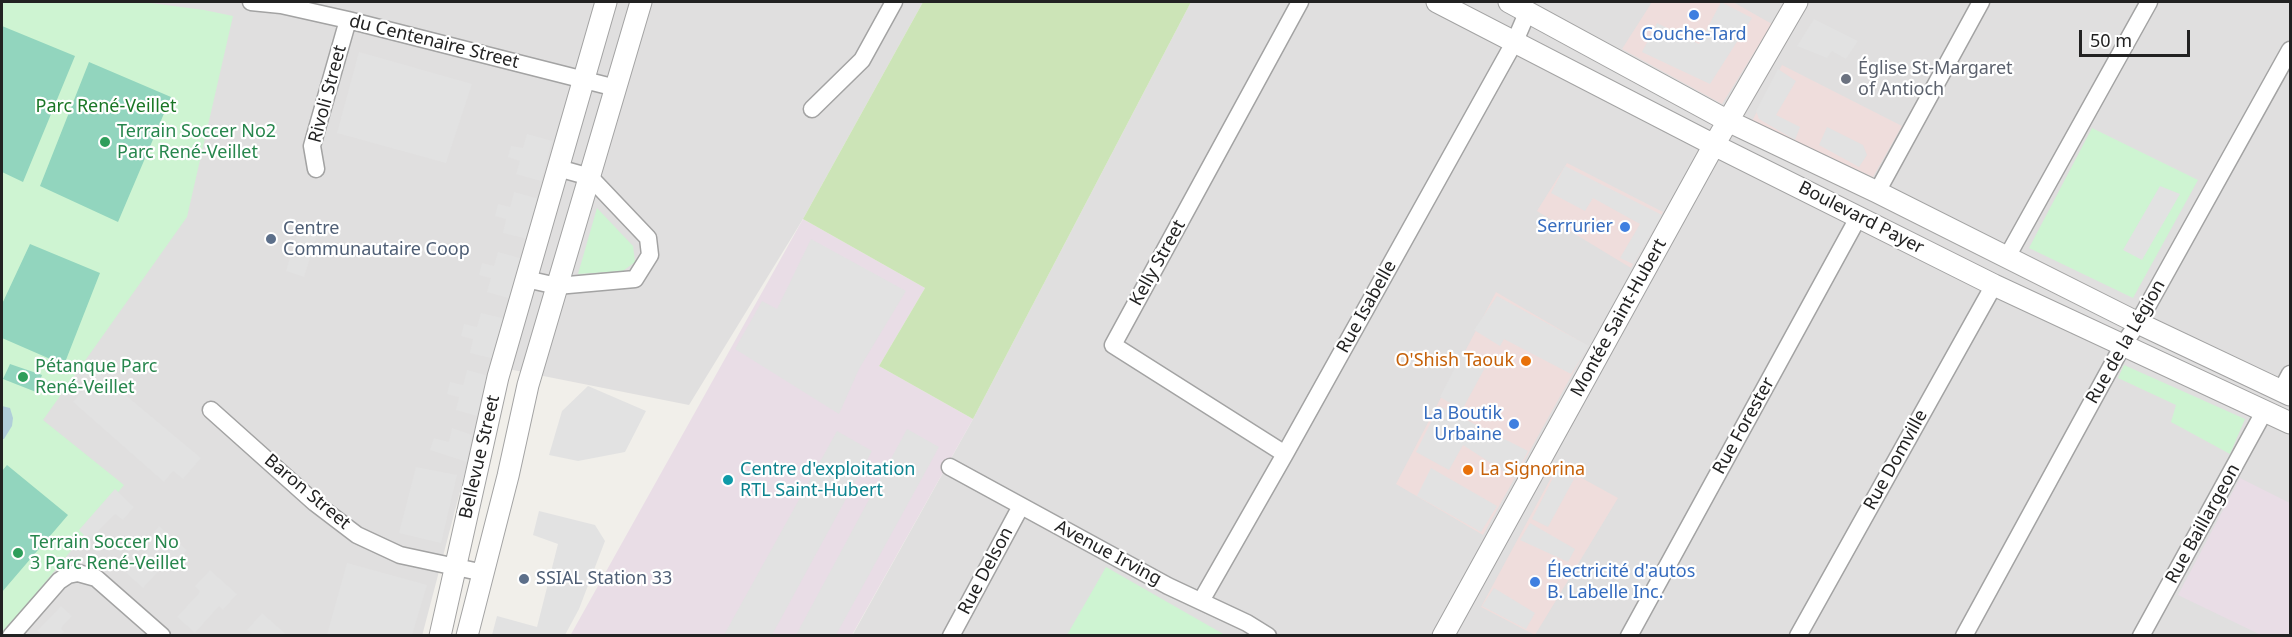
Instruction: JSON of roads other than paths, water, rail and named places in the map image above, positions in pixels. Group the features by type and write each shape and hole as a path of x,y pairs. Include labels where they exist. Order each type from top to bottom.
{"street":[{"name":"du Centenaire Street","path":"251,2 281,3 616,88"},
{"name":"Bellevue Street","path":"440,636 498,377 606,2"},
{"name":"Bellevue Street","path":"467,636 528,385 641,2"},
{"path":"812,109 862,60 894,2"},
{"name":"Kelly Street","path":"1285,454 1113,345 1300,2"},
{"name":"Boulevard Payer","path":"1437,2 1714,145 1994,285 2290,423"},
{"name":"Montée Saint-Hubert","path":"1443,636 1714,145 1797,2"},
{"path":"1877,192 1982,2"},
{"path":"2007,257 2149,2"},
{"name":"Rue Isabelle","path":"1201,601 1515,41 1519,6"},
{"name":"Boulevard Payer","path":"1519,6 1728,121 1877,192 2138,323 2287,387"},
{"name":"Rivoli Street","path":"316,168 312,146 348,20"},
{"name":"Rue de la Légion","path":"1964,636 2122,345 2138,323 2290,50"},
{"path":"526,279 557,286 635,279 650,255 648,238 590,177 558,168"},
{"name":"Rue Forester","path":"1629,636 1859,216"},
{"name":"Rue Domville","path":"1798,636 1994,285"},
{"name":"Baron Street","path":"211,410 315,503 357,535 400,555 484,573"},
{"name":"Rue Baillargeon","path":"2141,636 2264,412"},
{"name":"Avenue Irving","path":"950,467 1168,586 1268,636"},
{"name":"Rue Delson","path":"951,636 1021,506"},
{"path":"11,636 59,581 68,575 81,573 96,578 162,636"}],"water":[{"path":"2,406 10,408 13,418 12,426 4,439 2,439"}],"place":[{"name":"Couche-Tard","path":"1694,15"},
{"name":"Église St-Margaret of Antioch","path":"1846,79"},
{"name":"Terrain Soccer No2 Parc René-Veillet","path":"105,142"},
{"name":"Serrurier","path":"1625,227"},
{"name":"Centre Communautaire Coop","path":"271,239"},
{"name":"O'Shish Taouk","path":"1526,361"},
{"name":"Pétanque Parc René-Veillet","path":"23,377"},
{"name":"La Boutik Urbaine","path":"1514,424"},
{"name":"La Signorina","path":"1468,470"},
{"name":"Centre d'exploitation RTL Saint-Hubert","path":"728,480"},
{"name":"Terrain Soccer No 3 Parc René-Veillet","path":"18,553"},
{"name":"SSIAL Station 33","path":"524,579"},
{"name":"Électricité d'autos B. Labelle Inc.","path":"1535,582"}],"park label":[{"name":"Parc René-Veillet","path":"106,107"}]}
